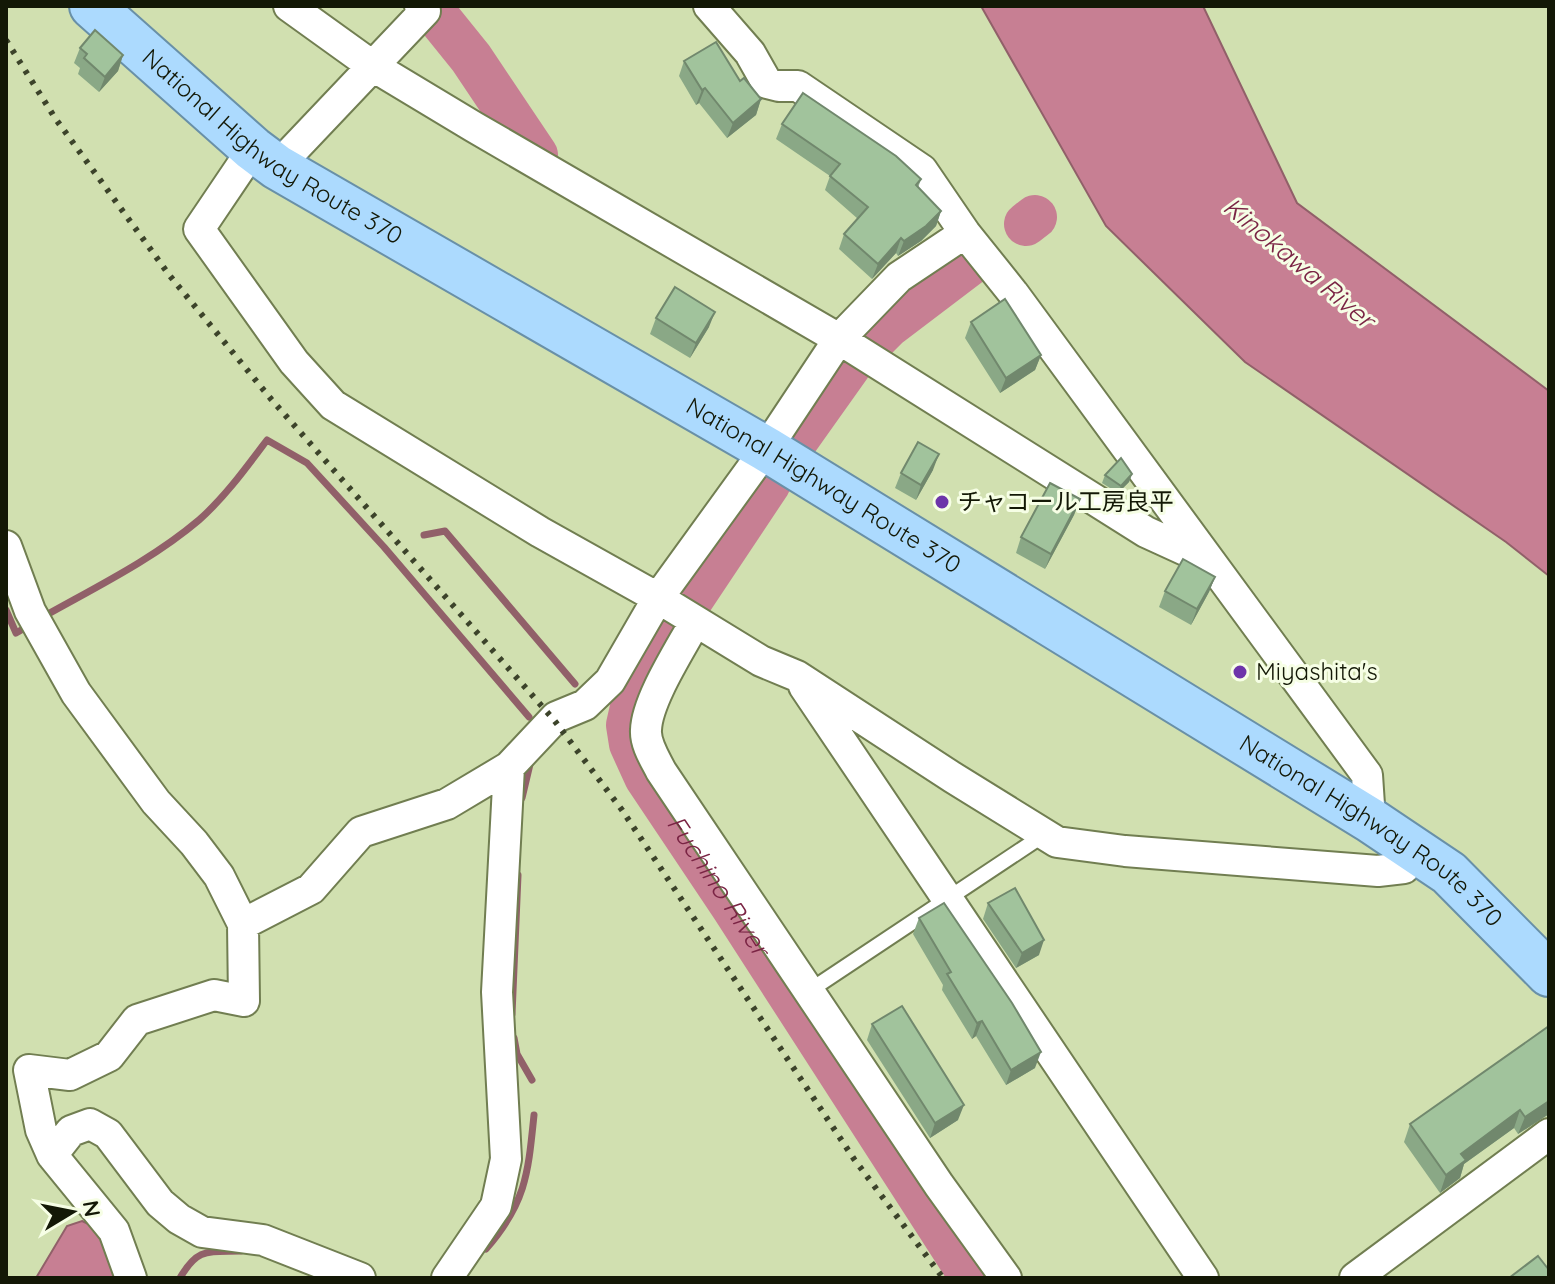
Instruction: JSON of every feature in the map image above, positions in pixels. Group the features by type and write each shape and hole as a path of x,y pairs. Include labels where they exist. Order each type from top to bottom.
{"highway":[{"name":"National Highway Route 370","path":"92,6 265,158 766,449 1370,820 1449,873 1549,974"}],"street":[{"path":"289,6 371,65 525,158 855,348 1146,532 1207,560"},
{"path":"420,6 425,11 371,65 265,158 199,229 294,362 333,405 540,532 761,661 797,676 1057,842 1125,851 1378,871 1404,868 1414,850"},
{"path":"709,6 750,53 767,83 798,86 922,170 965,233 1013,293 1367,775 1370,820"},
{"path":"965,233 899,277 855,348 766,449 678,611 649,710 646,731 647,742 661,771 939,1185 1006,1278"},
{"path":"6,546 30,611 76,693 156,802 219,876 243,924 244,1001 214,995 137,1020 109,1056 70,1075 29,1070 41,1130 52,1155 114,1231 131,1278"},
{"path":"243,924 311,889 361,832 447,804 509,767 556,717 585,705 678,611"},
{"path":"797,676 1203,1278"},
{"path":"447,1278 496,1206 506,1159 497,992 509,767"},
{"path":"52,1155 71,1131 90,1124 108,1134 160,1203 179,1219 202,1232 263,1240 360,1278"},
{"path":"1355,1278 1549,1134"}],"lane":[{"path":"809,991 1045,834"}],"water":[{"name":"Kinokawa River","path":"981,6 1203,6 1297,203 1549,391 1549,576 1506,542 1245,362 1106,226"},
{"path":"82,1221 95,1227 105,1245 115,1278 36,1278 67,1226"}],"building":[{"path":"95,30 123,55 105,77 84,58 87,54 80,48"},
{"path":"716,42 740,81 744,78 761,99 733,123 705,88 702,90 684,61"},
{"path":"803,93 896,156 921,179 916,185 941,211 904,241 901,238 878,264 844,234 868,207 830,176 840,164 782,124"},
{"path":"675,287 715,312 696,343 656,318"},
{"path":"1005,299 1041,355 1006,378 971,322"},
{"path":"918,442 939,454 921,485 901,473"},
{"path":"1121,458 1132,474 1121,486 1105,475"},
{"path":"1050,483 1080,499 1051,554 1021,537"},
{"path":"1183,559 1215,577 1197,609 1165,591"},
{"path":"1015,888 1044,940 1022,953 988,903"},
{"path":"944,903 1012,1003 1041,1052 1011,1070 982,1021 977,1023 947,974 951,972 919,918"},
{"path":"902,1006 964,1105 935,1123 872,1024"},
{"path":"1549,1026 1549,1101 1525,1117 1520,1110 1461,1154 1466,1160 1446,1175 1410,1124"},
{"path":"1538,1256 1549,1270 1549,1278 1509,1278"}],"waterway":[{"name":"Fuchino River","path":"429,6 471,58 536,155"},
{"path":"1026,224 1035,217"},
{"path":"798,438 852,362 888,326 971,263"},
{"path":"41,618 122,573 199,520 218,502 267,440 307,463 384,547 529,717"},
{"name":"Fuchino River","path":"769,483 653,657 633,703 628,725 631,744 646,777 972,1278"},
{"path":"424,535 445,531 575,684"},
{"path":"6,610 16,633 30,625"},
{"path":"522,798 531,760"},
{"path":"512,1014 518,875"},
{"path":"514,1038 517,1054 532,1080"},
{"path":"486,1249 510,1217 523,1187 534,1115"},
{"path":"180,1278 192,1261 205,1253 241,1251"}],"railway":[{"path":"6,40 55,118 170,276 271,399 554,720 622,810 854,1159 943,1278"}],"place":[{"name":"チャコール工房良平","path":"942,502"},
{"name":"Miyashita's","path":"1240,672"}]}
